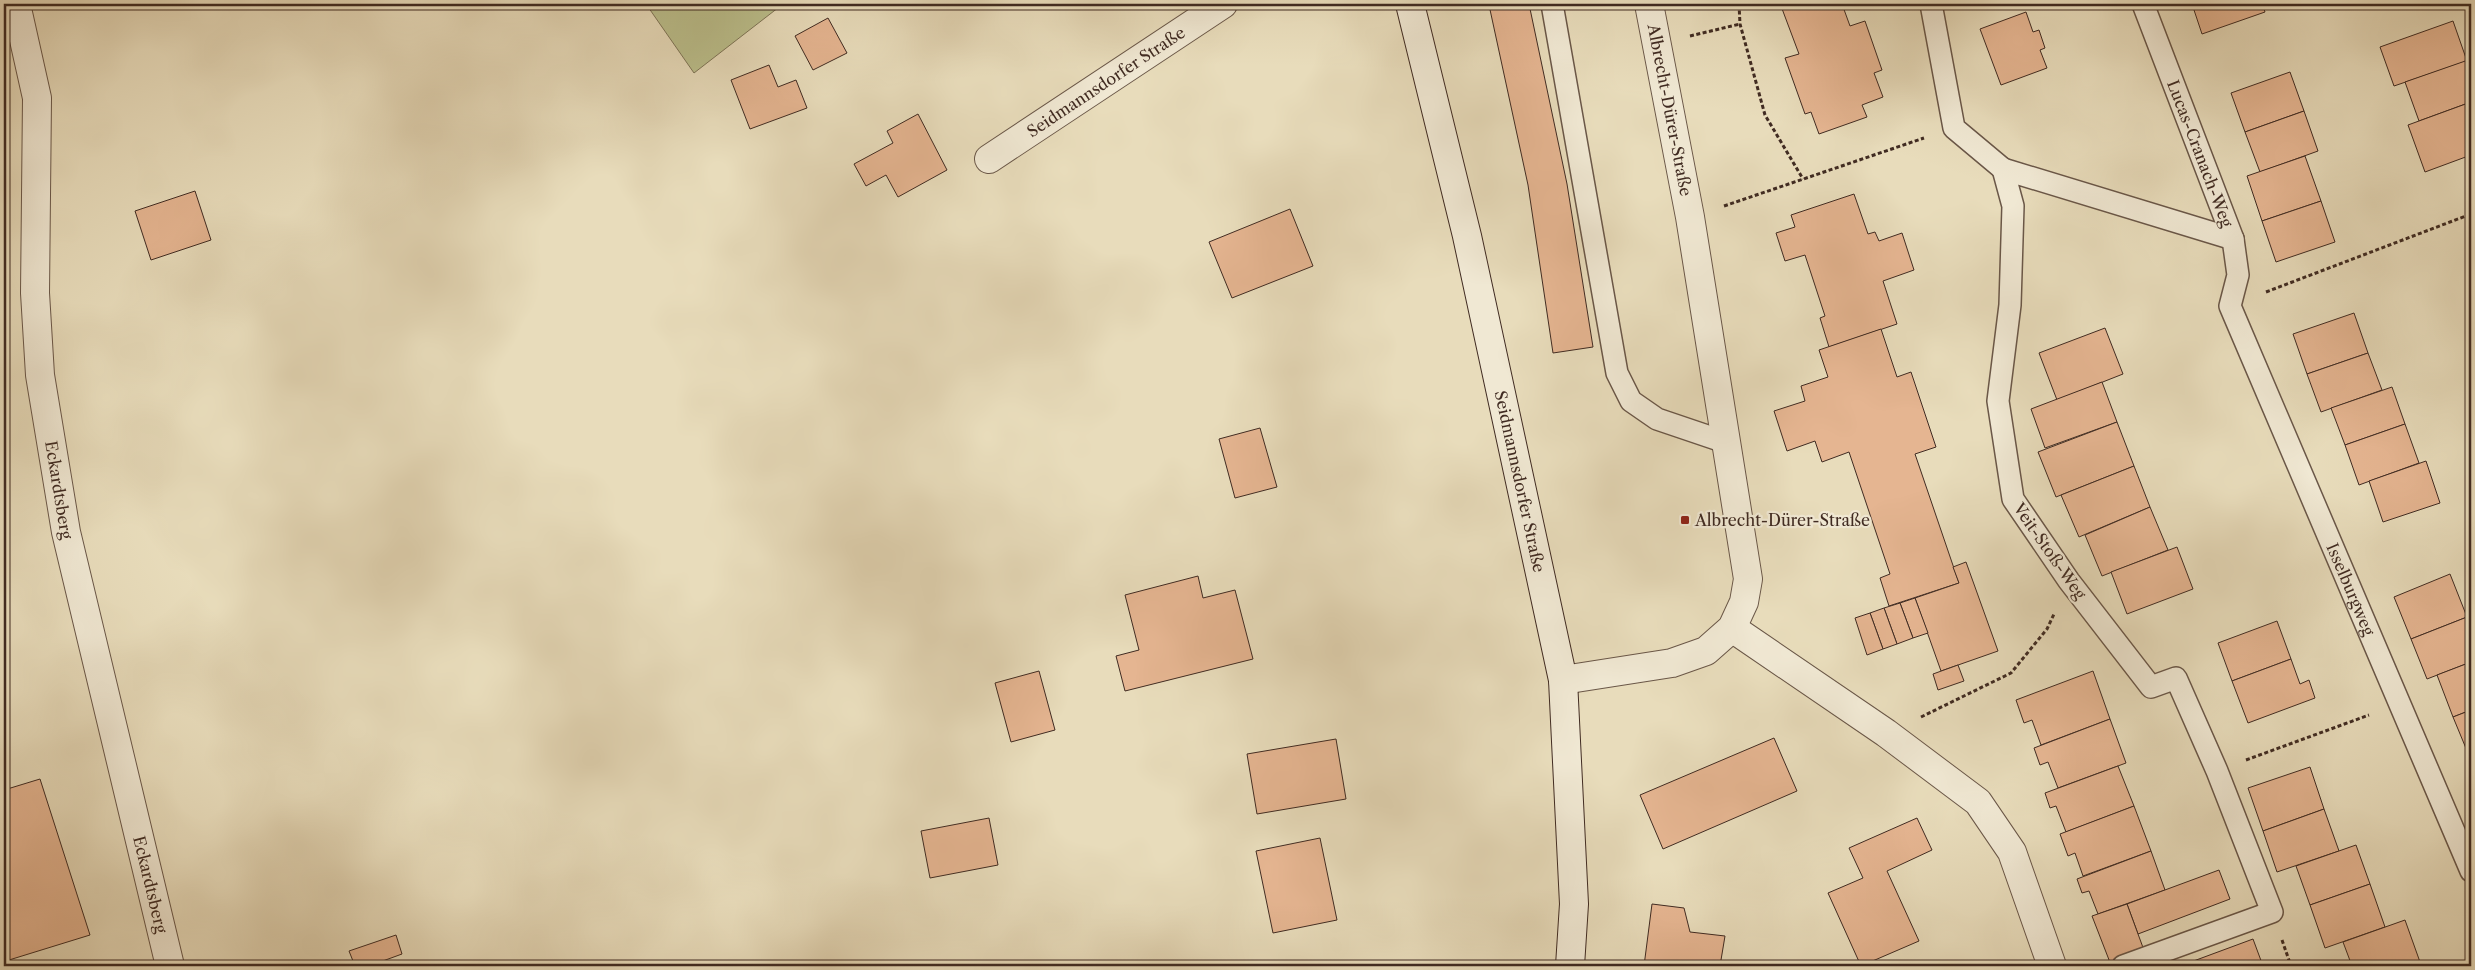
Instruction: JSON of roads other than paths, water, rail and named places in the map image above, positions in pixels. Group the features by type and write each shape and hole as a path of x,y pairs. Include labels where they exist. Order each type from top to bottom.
{"street":[{"name":"Eckardtsberg","path":"16,4 36,98 36,293 40,375 66,532 170,966"},
{"name":"Seidmannsdorfer Straße","path":"988,159 1223,4"},
{"name":"Seidmannsdorfer Straße","path":"1410,4 1467,236 1563,680 1574,904 1570,966"},
{"name":"Albrecht-Dürer-Straße","path":"1563,680 1672,663 1706,651 1732,628 1744,602 1748,579 1690,217 1649,4"},
{"path":"1732,628 1886,733 1978,802 2012,852 2052,966"}],"lane":[{"path":"1552,4 1617,372 1631,401 1657,419 1725,442"},
{"path":"1931,4 1954,128 2003,168 2233,239"},
{"name":"Lucas-Cranach-Weg","path":"2143,4 2233,239 2238,276 2230,306"},
{"name":"Veit-Stoß-Weg","path":"2003,168 2013,206 2010,305 1998,401 2013,499 2069,581 2151,687 2176,678 2217,771 2272,912 2123,966"},
{"name":"Isselburgweg","path":"2230,306 2471,871"}],"place":[{"name":"Albrecht-Dürer-Straße","path":"1685,520"}]}
